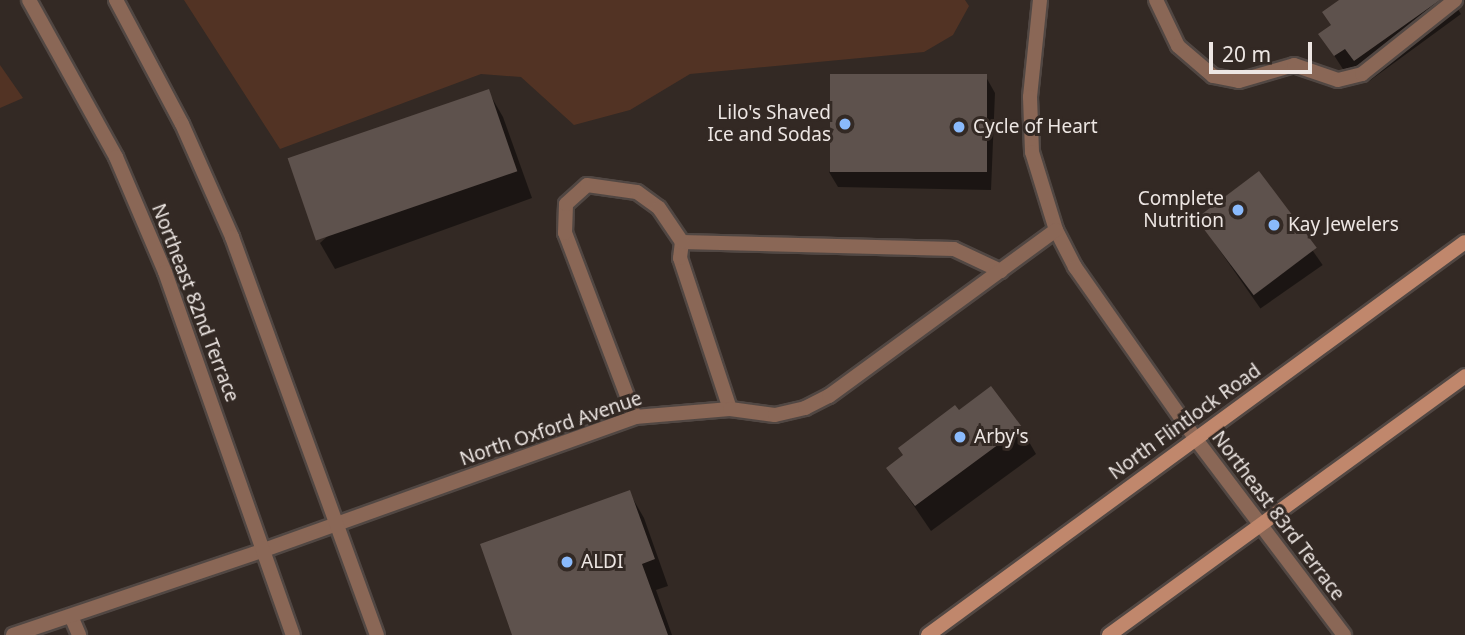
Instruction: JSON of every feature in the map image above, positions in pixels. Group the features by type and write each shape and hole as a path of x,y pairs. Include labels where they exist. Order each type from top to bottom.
{"main road":[{"name":"North Flintlock Road","path":"928,635 1465,242"},
{"path":"1109,635 1261,521 1465,376"}],"street":[{"name":"Northeast 82nd Terrace","path":"29,0 117,157 206,380 293,635"},
{"path":"116,0 183,124 232,237 377,635"},
{"name":"Northeast 83rd Terrace","path":"1040,0 1030,97 1032,152 1056,230 1075,267 1195,438 1261,521 1344,635"},
{"path":"1156,0 1178,46 1213,76 1238,81 1294,65 1338,80 1362,75 1455,0"},
{"path":"635,416 565,233 565,204 587,185 637,192 659,208 682,242 680,258 730,409"},
{"name":"North Oxford Avenue","path":"13,635 337,527 635,416 730,409 775,415 829,396 1056,230"},
{"path":"682,242 954,249 1001,271"},
{"path":"71,616 79,635"}],"shaded area":[{"path":"184,0 965,0 969,6 953,35 924,52 690,74 630,110 574,125 521,77 481,74 280,149"},
{"path":"0,65 23,98 0,108"}],"building":[{"path":"1339,0 1440,0 1354,61 1345,49 1334,56 1318,34 1331,25 1322,12"},
{"path":"830,74 987,74 987,172 830,172"},
{"path":"489,89 517,171 316,241 288,158"},
{"name":"Kay Jewelers","path":"1259,171 1317,248 1254,295 1196,219"},
{"name":"Arby's","path":"991,386 1022,427 915,506 886,468 903,455 898,448 955,405 959,410"},
{"name":"ALDI","path":"630,490 655,559 642,564 668,635 512,635 480,544"}],"place":[{"name":"Lilo's Shaved Ice and Sodas","path":"845,124"},
{"name":"Cycle of Heart","path":"959,127"},
{"name":"Complete Nutrition","path":"1238,210"},
{"name":"Kay Jewelers","path":"1274,225"},
{"name":"Arby's","path":"960,437"},
{"name":"ALDI","path":"567,562"}]}
